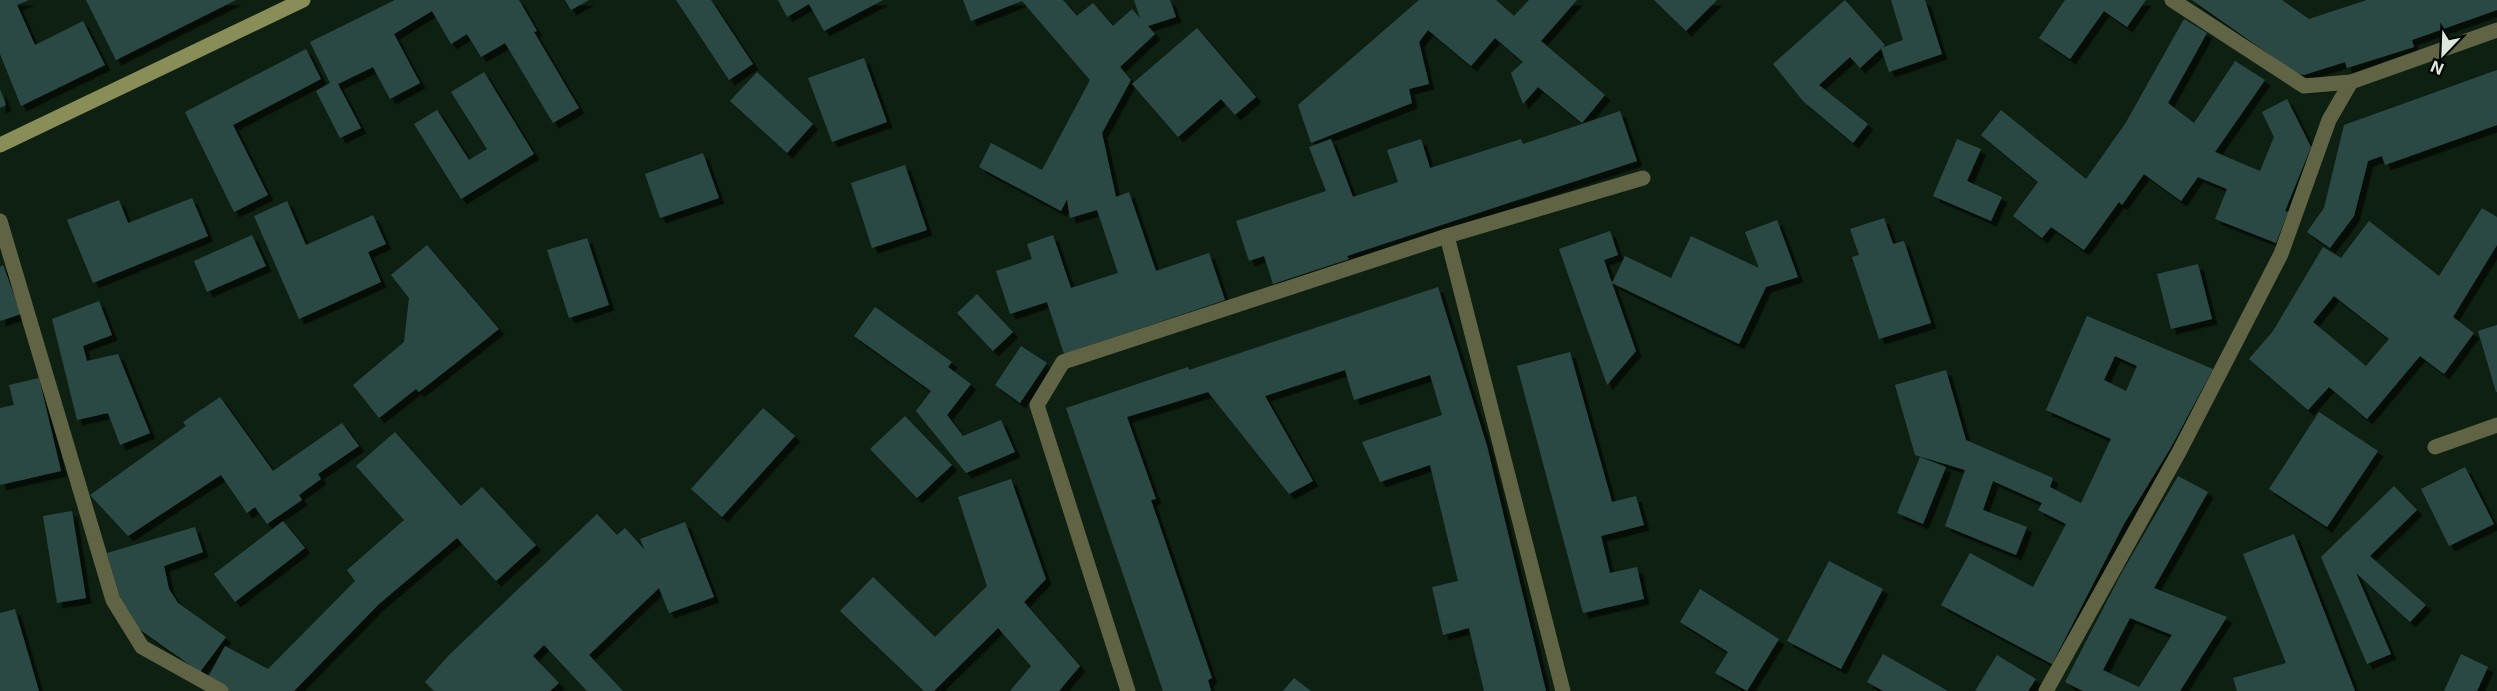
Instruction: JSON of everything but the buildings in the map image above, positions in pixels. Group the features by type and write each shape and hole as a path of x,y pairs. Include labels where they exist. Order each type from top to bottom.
{"street":[{"path":"0,145 303,0"},
{"path":"2172,0 2304,86 2351,82 2497,30"},
{"path":"2046,691 2179,452 2281,254 2329,120 2351,82"},
{"path":"1128,691 1037,405 1063,362 1447,236 1643,178"},
{"path":"0,221 113,600 142,647 221,691"},
{"path":"1447,236 1563,691"},
{"path":"2435,447 2497,425"}]}
